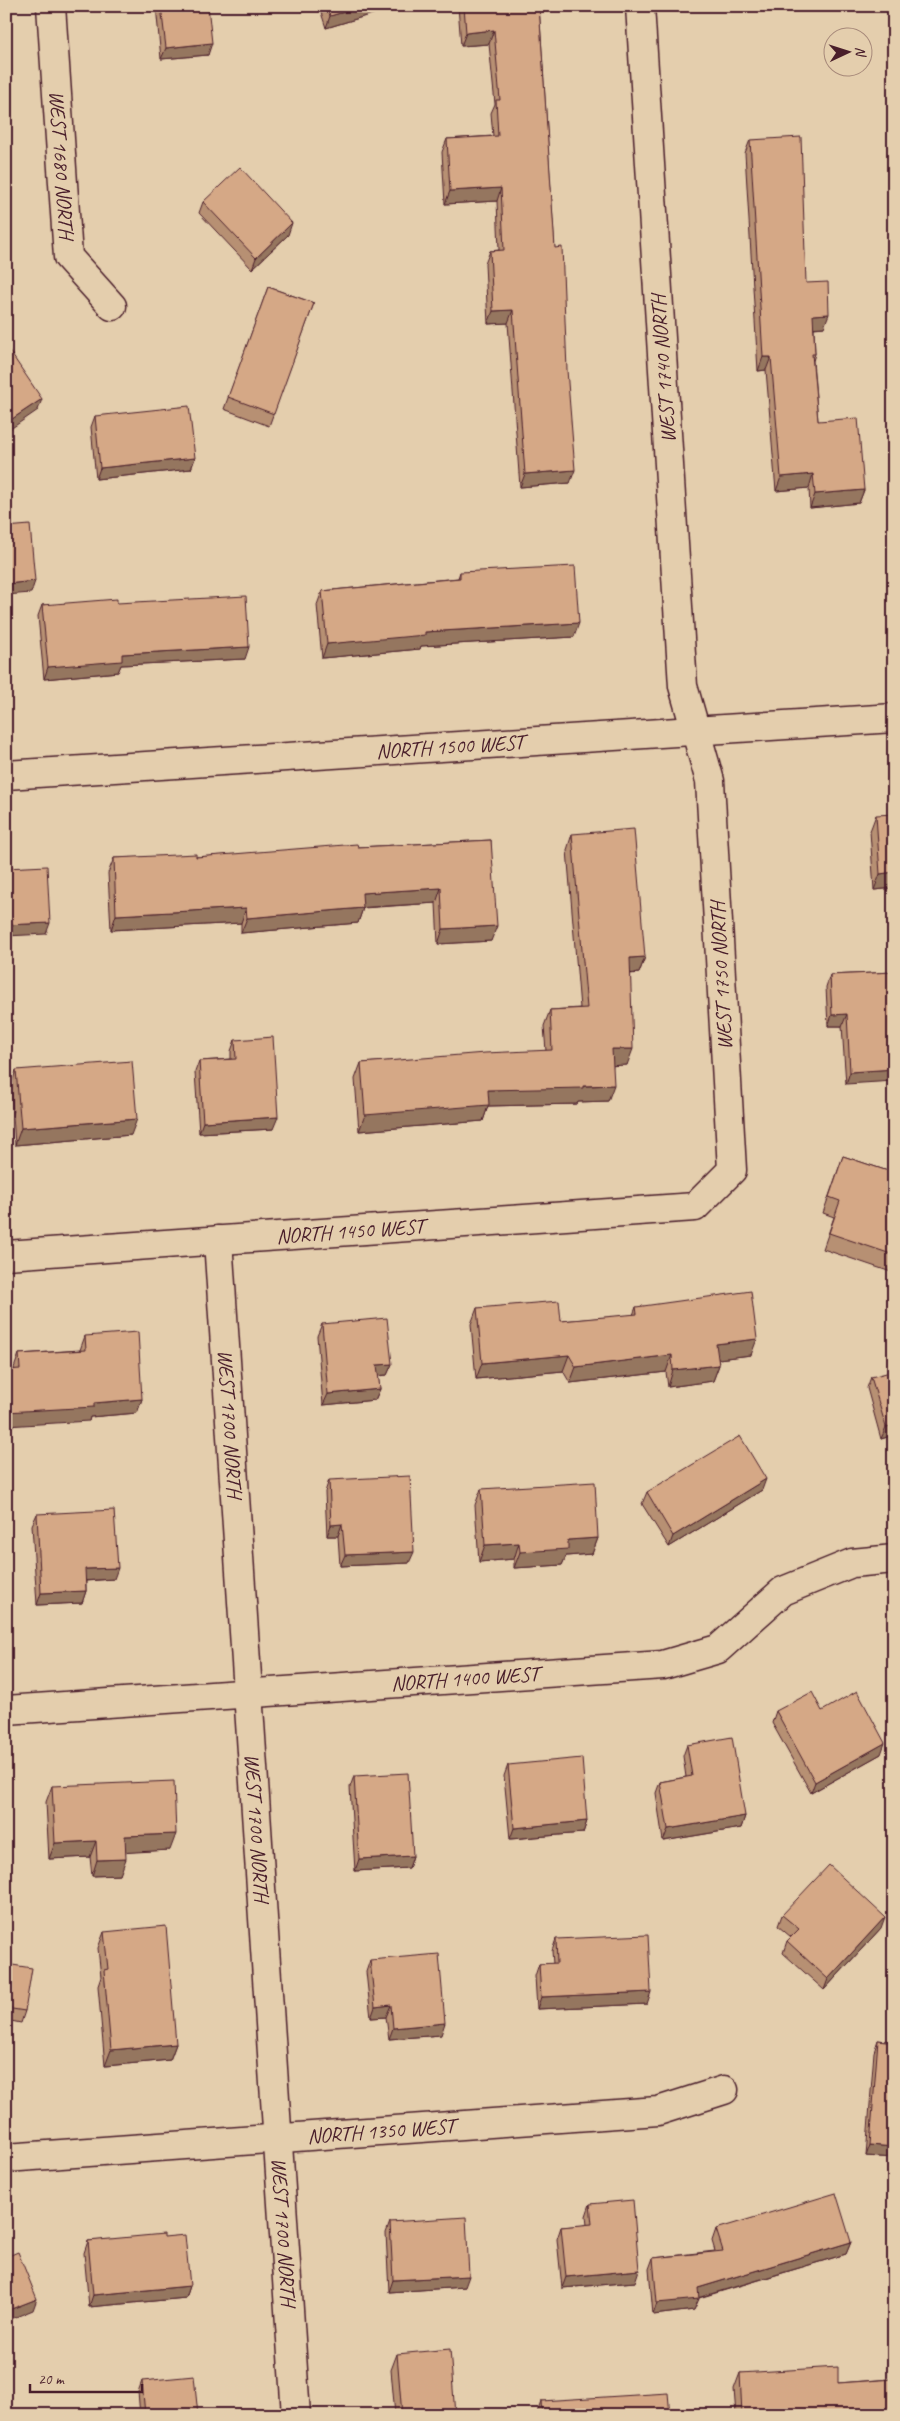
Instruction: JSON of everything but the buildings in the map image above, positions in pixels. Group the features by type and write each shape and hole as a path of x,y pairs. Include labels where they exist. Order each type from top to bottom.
{"street":[{"name":"WEST 1680 NORTH","path":"51,6 68,257 112,306"},
{"name":"WEST 1740 NORTH","path":"640,6 683,686 697,731"},
{"name":"NORTH 1500 WEST","path":"6,775 894,718"},
{"name":"WEST 1750 NORTH","path":"695,1207 732,1170 710,781 697,731"},
{"name":"NORTH 1450 WEST","path":"6,1255 695,1207"},
{"name":"WEST 1700 NORTH","path":"218,1240 296,2415"},
{"name":"NORTH 1400 WEST","path":"6,1710 663,1665 718,1649 782,1591 852,1563 894,1560"},
{"name":"NORTH 1350 WEST","path":"6,2158 658,2111 724,2090"}]}
